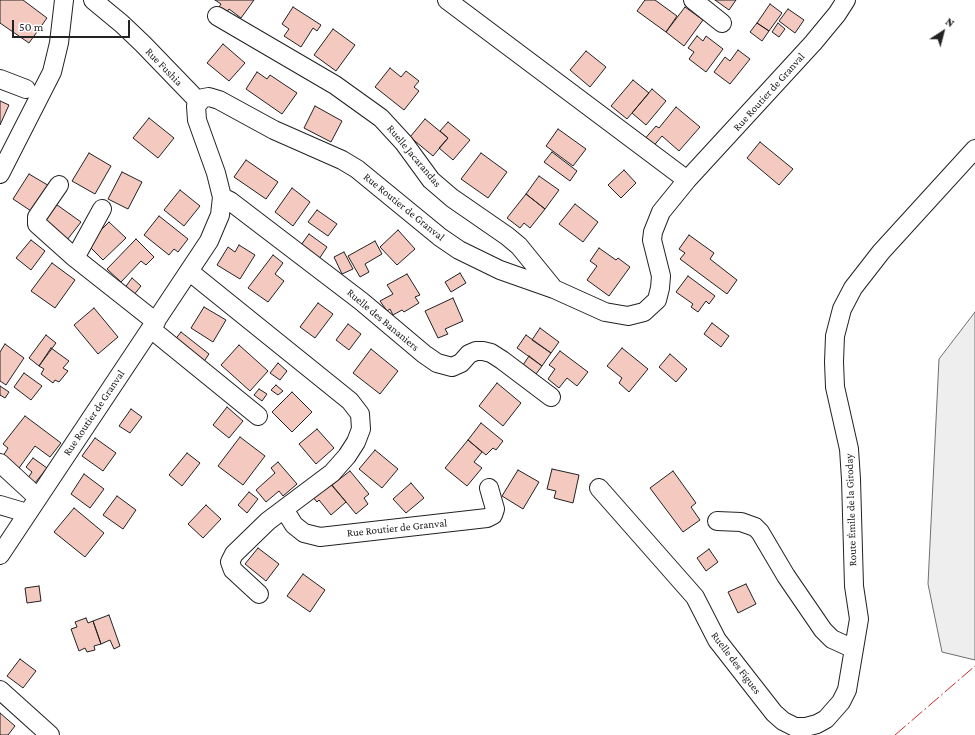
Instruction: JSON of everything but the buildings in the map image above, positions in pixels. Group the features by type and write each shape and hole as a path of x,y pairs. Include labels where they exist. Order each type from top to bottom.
{"street":[{"path":"0,174 52,72 59,43 64,0"},
{"name":"Rue Fushia","path":"93,0 138,39 199,102"},
{"path":"447,0 687,180"},
{"path":"693,0 722,23"},
{"name":"Rue Routier de Granval","path":"0,555 190,272 209,241 220,214 222,197 216,173 197,120 196,111 199,102 203,98 219,100 274,130 342,160 357,169 440,237 459,250 500,270 554,289 605,312 628,316 644,312 656,300 660,288 661,276 652,240 652,232 661,212 687,180 813,43 837,14 846,0"},
{"name":"Ruelle Jacarandas","path":"217,16 335,85 380,118 404,143 431,180 452,198 519,246 554,289"},
{"path":"0,79 26,89"},
{"name":"Route Émile de la Giroday","path":"854,649 859,620 854,586 851,479 849,449 835,387 835,336 842,309 853,288 881,252 975,149"},
{"path":"59,185 36,220 39,227 258,416"},
{"name":"Ruelle des Bananiers","path":"222,197 361,300 424,354 437,363 452,367 461,363 469,354 476,351 483,351 502,360 551,397"},
{"path":"75,258 102,209"},
{"path":"190,272 350,401 360,414 361,429 356,442 347,456 332,473 268,522 234,554 230,562 233,570 260,594"},
{"path":"0,463 37,498"},
{"name":"Rue Routier de Granval","path":"284,509 294,525 304,533 320,537 487,518 493,515 496,509 489,488"},
{"name":"Ruelle des Figues","path":"599,488 695,597 717,640 774,713 783,721 795,727 806,727 817,724 834,712 847,690 854,649"},
{"path":"0,505 27,513"},
{"path":"717,521 741,522 755,527 760,532 786,576 823,630 832,639 854,649"},
{"path":"0,690 50,735"}],"shaded area":[{"path":"975,312 975,660 942,652 928,584 939,359"}],"power":[{"path":"895,735 975,666"}]}
